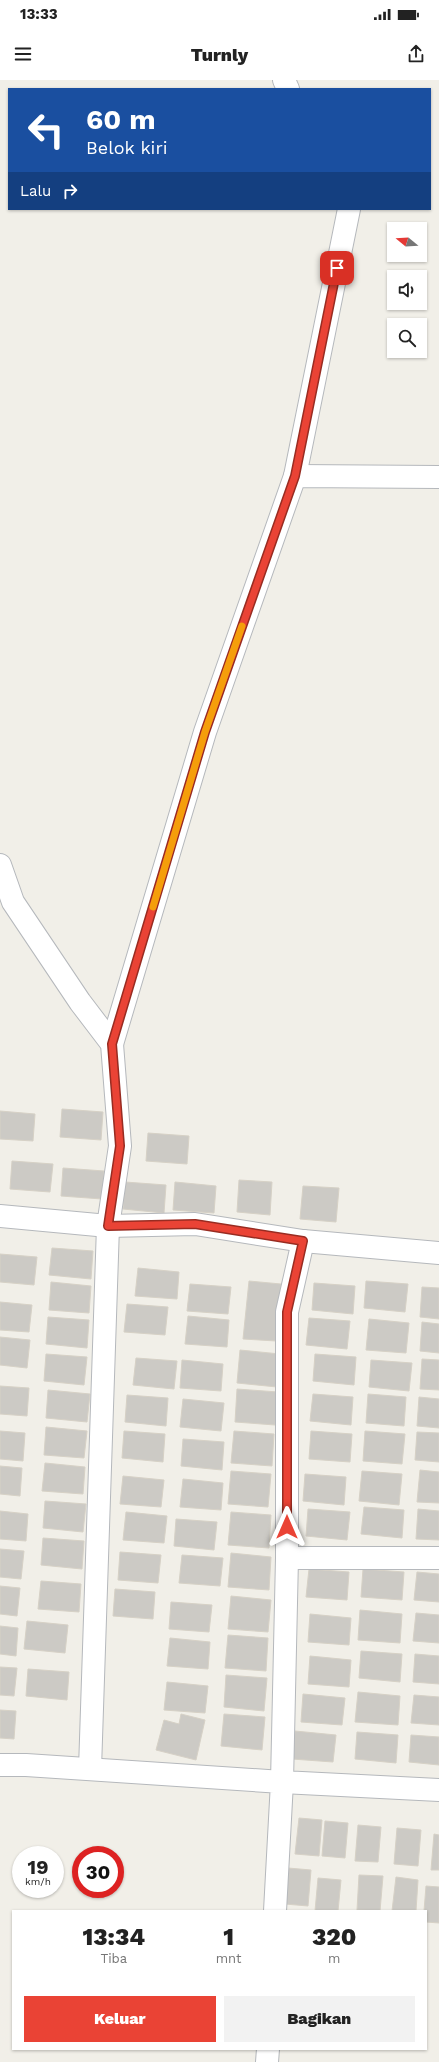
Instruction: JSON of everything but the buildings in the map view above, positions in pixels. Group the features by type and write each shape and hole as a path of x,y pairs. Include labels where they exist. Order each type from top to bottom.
{"street":[{"path":"90,1769 108,1226 120,1146 112,1044 205,732 295,476 349,210"},
{"path":"295,476 439,477"},
{"path":"0,865 13,902 80,1002 112,1044"},
{"path":"0,1216 108,1226 195,1224 303,1241 439,1253"},
{"path":"275,1910 282,1782 287,1558 287,1312 303,1241"},
{"path":"287,1558 439,1558"},
{"path":"0,1765 26,1765 282,1782 439,1790"},
{"path":"267,2062 268,2050"}],"slow traffic":[{"path":"153,907 205,732 242,626"}],"route":[{"path":"287,1527 287,1312 303,1241 195,1224 108,1226 120,1146 112,1044 205,732 295,476 337,268"}]}
